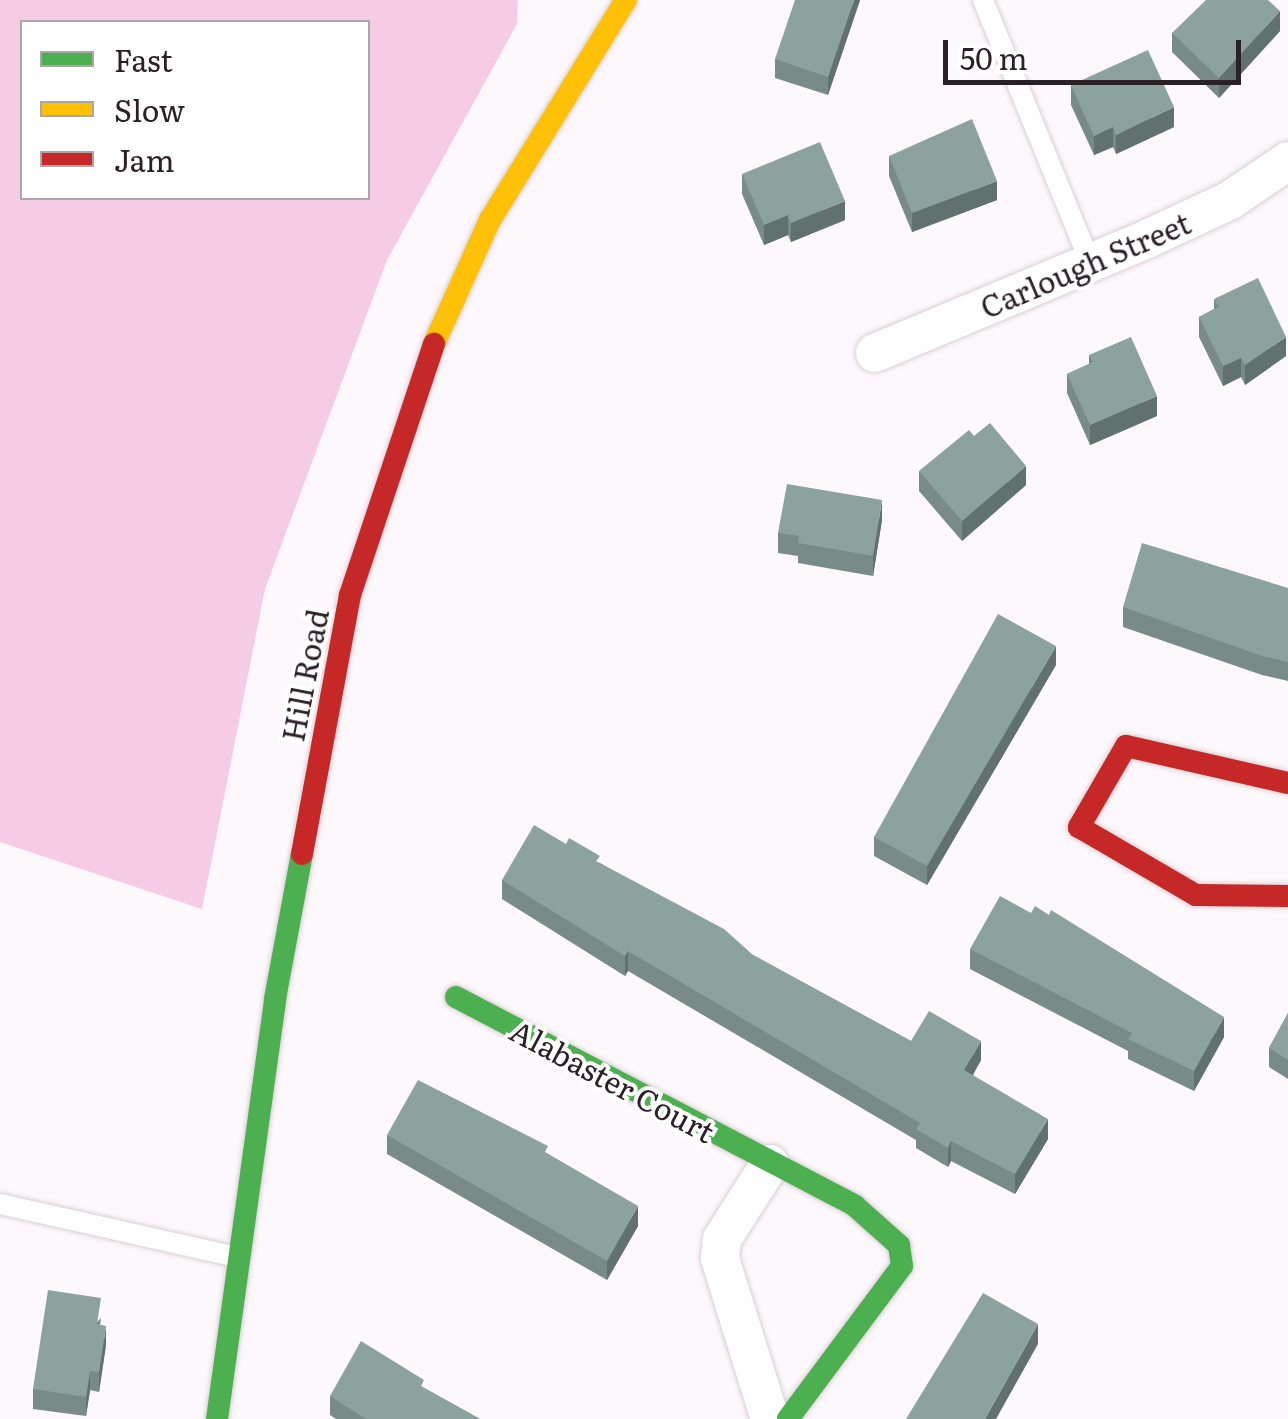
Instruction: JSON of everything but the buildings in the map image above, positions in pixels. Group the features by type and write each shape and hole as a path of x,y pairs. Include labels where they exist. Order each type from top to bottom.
{"street":[{"name":"Hill Road","path":"217,1419 275,999 350,595 371,518 416,388 490,220 626,0"},
{"name":"Carlough Street","path":"875,353 1230,200 1288,161"},
{"path":"1288,782 1126,746 1078,827 1196,895 1288,896"},
{"name":"Alabaster Court","path":"456,997 856,1206 899,1244 902,1266 788,1419"},
{"path":"770,1164 722,1240 720,1258 770,1419"}],"lane":[{"path":"983,0 1090,262"},
{"path":"0,1204 238,1257"}],"shaded area":[{"path":"0,0 518,0 517,24 387,260 265,589 202,909 0,842"}],"traffic: fast":[{"path":"217,1419 275,999 302,854"},
{"path":"456,997 855,1206 899,1245 902,1266 788,1419"}],"traffic: slow":[{"path":"434,344 490,220 626,0"}],"traffic: jam":[{"path":"302,854 350,595 434,344"},
{"path":"1288,783 1126,746 1079,827 1196,895 1288,896"}]}
